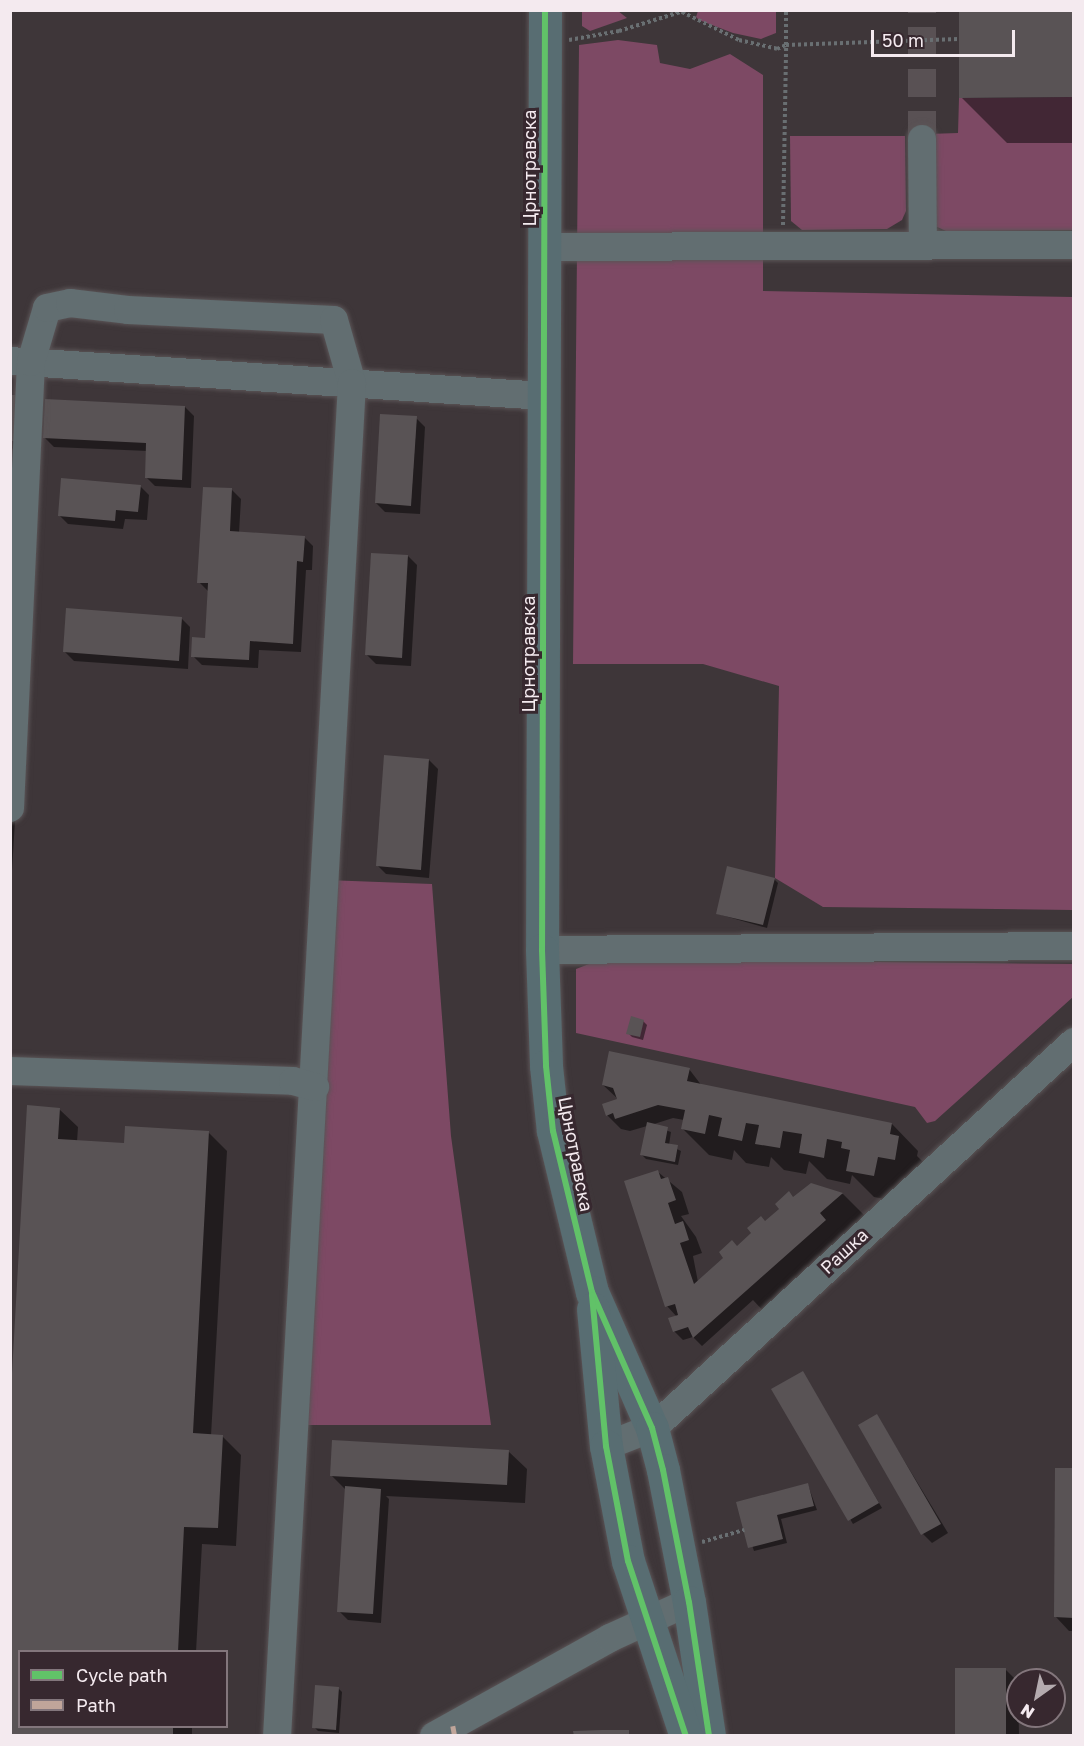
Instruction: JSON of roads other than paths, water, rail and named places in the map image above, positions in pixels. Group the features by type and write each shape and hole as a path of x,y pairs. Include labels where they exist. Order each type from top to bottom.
{"main road":[{"name":"Црнотравска","path":"545,10 543,1035 553,1131 592,1292 606,1446 628,1562 645,1622 686,1736"},
{"name":"Црнотравска","path":"592,1292 652,1428 689,1602 709,1736"}],"street":[{"path":"922,139 924,244"},
{"path":"544,246 1074,245"},
{"path":"10,808 21,362 47,308 70,303 128,310 334,320 352,383 315,1087 277,1736"},
{"path":"21,362 544,396"},
{"path":"542,950 1074,946"},
{"name":"Рашка","path":"606,1446 652,1428 1074,1042"},
{"path":"10,1071 293,1081 315,1087"},
{"path":"447,1732 645,1622 689,1602"}],"tunnel":[{"path":"922,10 922,139"}]}
